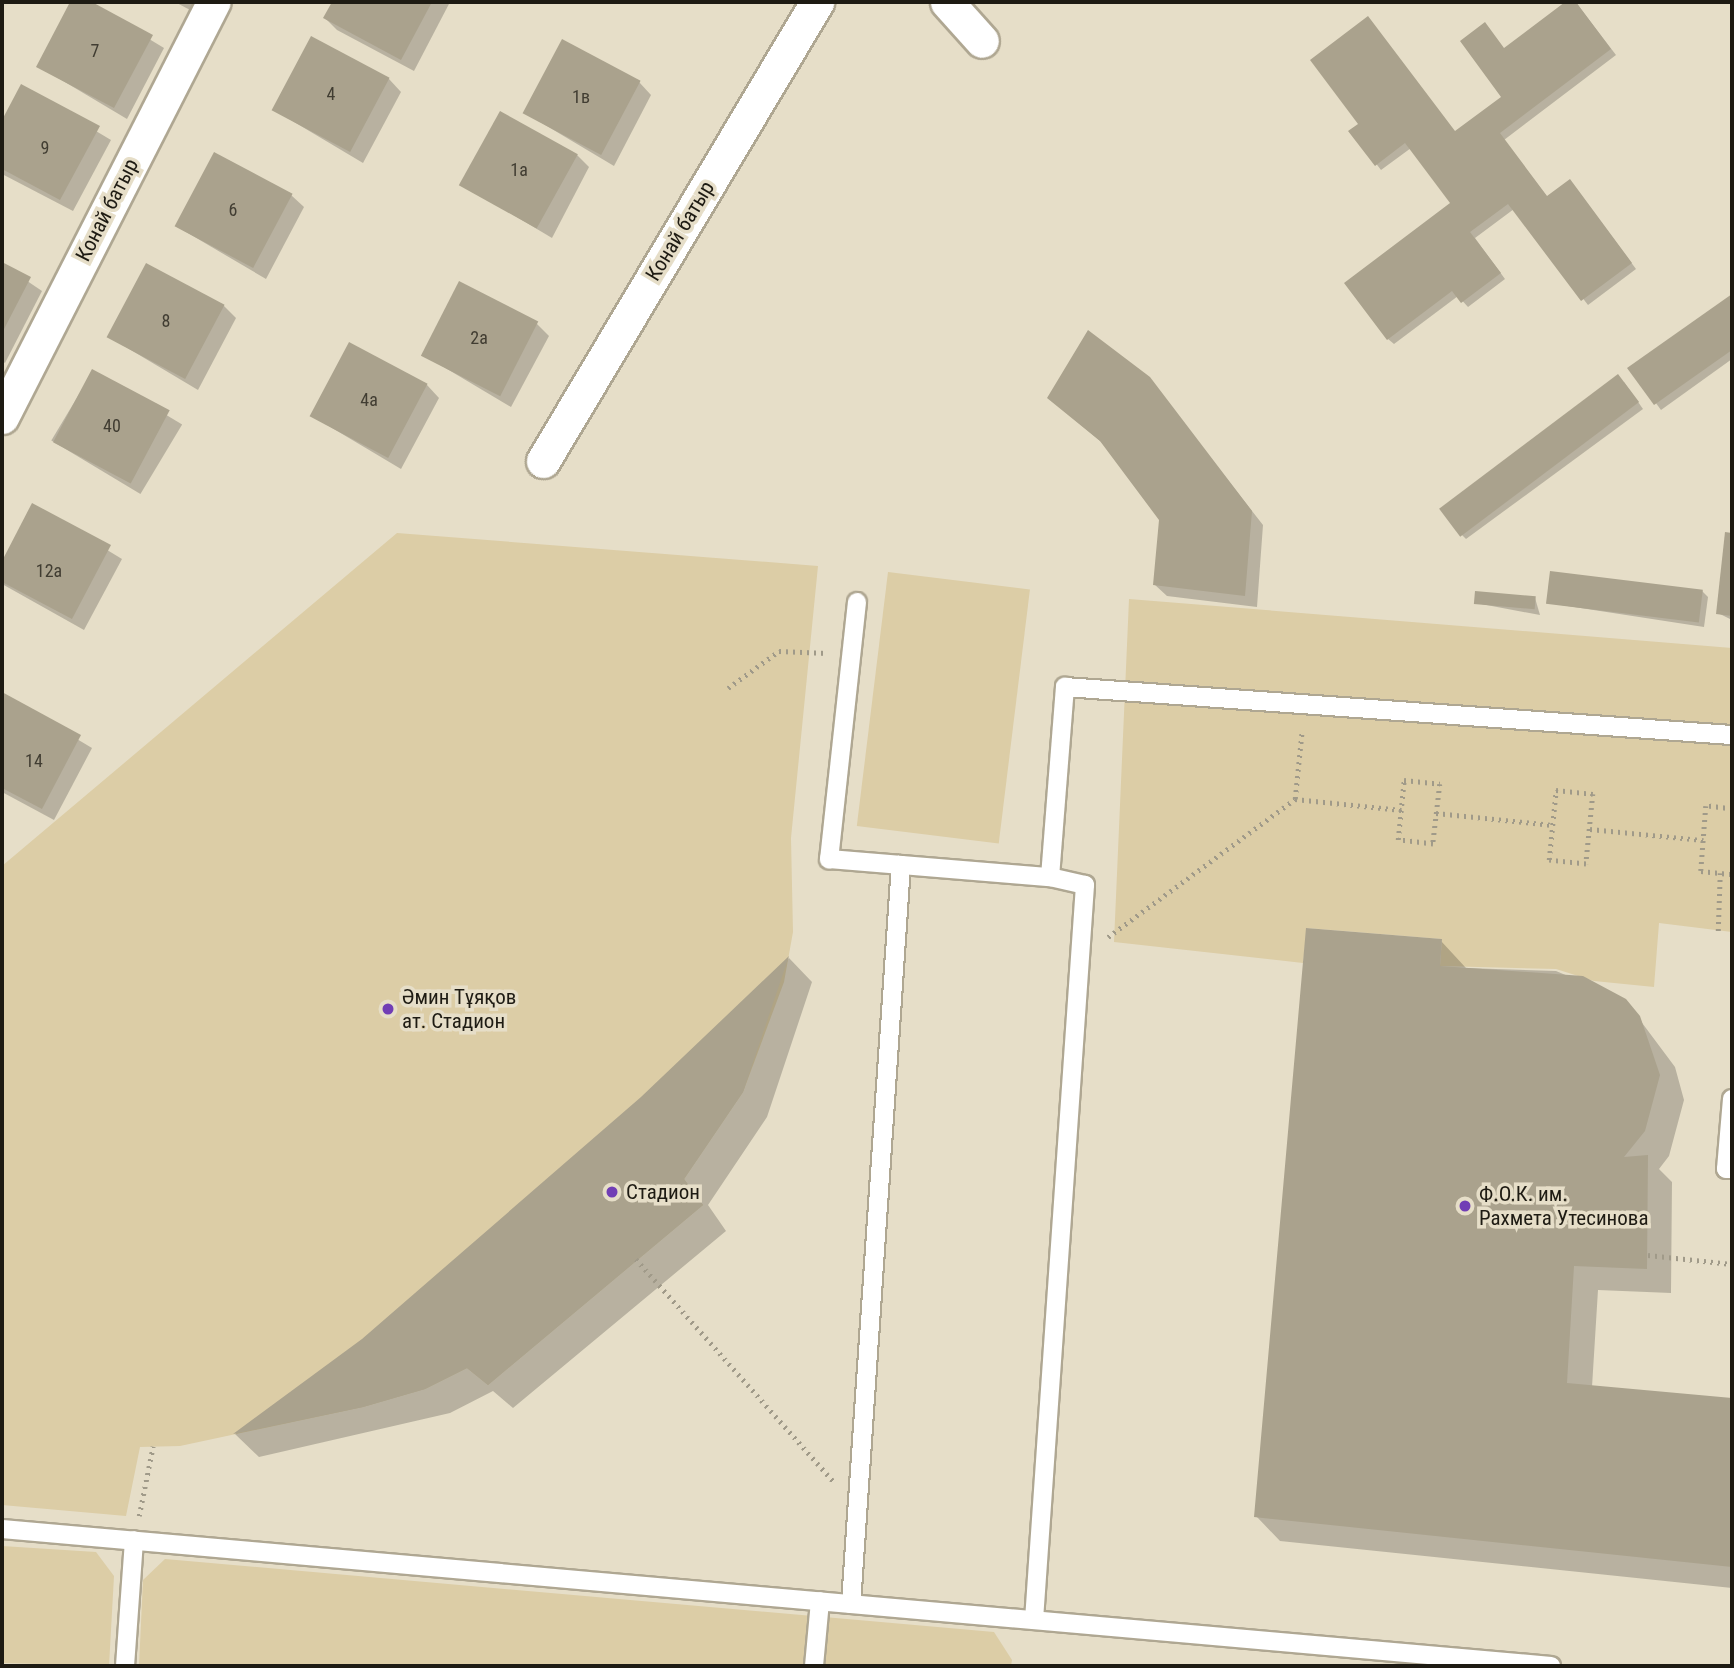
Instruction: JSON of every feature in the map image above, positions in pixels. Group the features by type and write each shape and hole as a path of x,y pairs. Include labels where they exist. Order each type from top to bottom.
{"street":[{"name":"Конай батыр","path":"2,417 213,2"},
{"name":"Конай батыр","path":"543,461 817,2"},
{"path":"947,2 982,41"}],"lane":[{"path":"857,602 829,859 1051,877 1085,886 1034,1620"},
{"path":"1051,877 1065,687 1732,735"},
{"path":"851,1604 854,1504 901,865"},
{"path":"1732,1099 1727,1169 1732,1169"},
{"path":"2,1529 1550,1666"},
{"path":"125,1666 134,1541"},
{"path":"814,1666 820,1601"}],"path":[{"path":"729,688 779,651 851,656"},
{"path":"1295,799 1304,705"},
{"path":"1404,780 1440,784 1436,813 1433,844 1398,840 1404,780"},
{"path":"1556,790 1593,794 1586,864 1549,860 1552,825 1556,790"},
{"path":"1082,957 1295,799 1401,810"},
{"path":"1732,809 1706,806 1701,871 1732,874"},
{"path":"1436,813 1552,825"},
{"path":"1590,829 1703,840"},
{"path":"1718,931 1720,873"},
{"path":"1648,1255 1732,1264"},
{"path":"636,1259 854,1504"},
{"path":"134,1541 153,1446"}],"shaded area":[{"name":"Әмин Тұяқов ат. Стадион","path":"397,533 818,566 791,838 793,932 784,982 743,1092 684,1179 703,1205 488,1385 467,1368 425,1389 363,1407 180,1446 140,1447 126,1516 2,1505 2,866"},
{"path":"888,572 1030,589 999,844 857,826"},
{"path":"1129,599 1732,648 1732,932 1659,923 1654,987 1594,981 1556,969 1440,966 1442,939 1307,928 1303,963 1114,942"},
{"path":"2,1546 96,1552 114,1576 109,1666 2,1663"},
{"path":"165,1559 994,1632 1012,1660 1011,1666 139,1666 143,1580"}],"building":[{"path":"70,2 92,2 153,35 114,108 36,67"},
{"path":"332,2 432,2 401,60 323,18"},
{"path":"1565,2 1576,2 1611,49 1500,133 1547,196 1570,179 1632,263 1581,301 1508,204 1470,232 1501,273 1461,303 1452,291 1387,340 1344,283 1450,203 1405,143 1375,166 1348,131 1358,124 1310,60 1368,16 1455,131 1501,97 1460,41 1485,22 1504,48"},
{"path":"311,36 390,78 350,152 272,110"},
{"path":"562,39 641,81 601,155 523,113"},
{"path":"21,84 100,126 60,200 2,169 2,120"},
{"path":"500,111 578,154 537,228 459,185"},
{"path":"214,152 293,194 253,268 175,226"},
{"path":"2,262 31,277 2,333"},
{"path":"146,263 225,305 185,379 107,337"},
{"path":"459,281 538,321 500,396 421,356"},
{"path":"1732,294 1732,350 1654,405 1627,368"},
{"path":"1088,330 1150,377 1252,511 1245,596 1153,585 1159,520 1100,441 1047,398"},
{"path":"349,342 428,384 388,458 310,416"},
{"path":"92,369 170,410 131,484 53,442"},
{"path":"1618,374 1639,402 1460,537 1439,509"},
{"path":"32,503 111,545 72,619 2,582 2,561"},
{"path":"1725,532 1732,533 1732,616 1716,614"},
{"path":"1550,571 1703,590 1699,623 1546,604"},
{"path":"1475,591 1536,596 1535,609 1474,604"},
{"path":"2,692 81,735 42,809 2,788"},
{"name":"Ф.О.К. им. Рахмета Утесинова","path":"1306,928 1442,939 1440,966 1583,976 1626,999 1640,1016 1660,1075 1645,1131 1624,1157 1648,1155 1647,1269 1574,1266 1567,1383 1732,1398 1732,1567 1254,1517"},
{"name":"Стадион","path":"789,956 743,1092 684,1179 703,1205 488,1385 467,1368 425,1389 363,1407 233,1434 362,1339 641,1097"}],"place":[{"name":"Әмин Тұяқов ат. Стадион","path":"388,1009"},
{"name":"Стадион","path":"612,1192"},
{"name":"Ф.О.К. им. Рахмета Утесинова","path":"1465,1206"}]}
